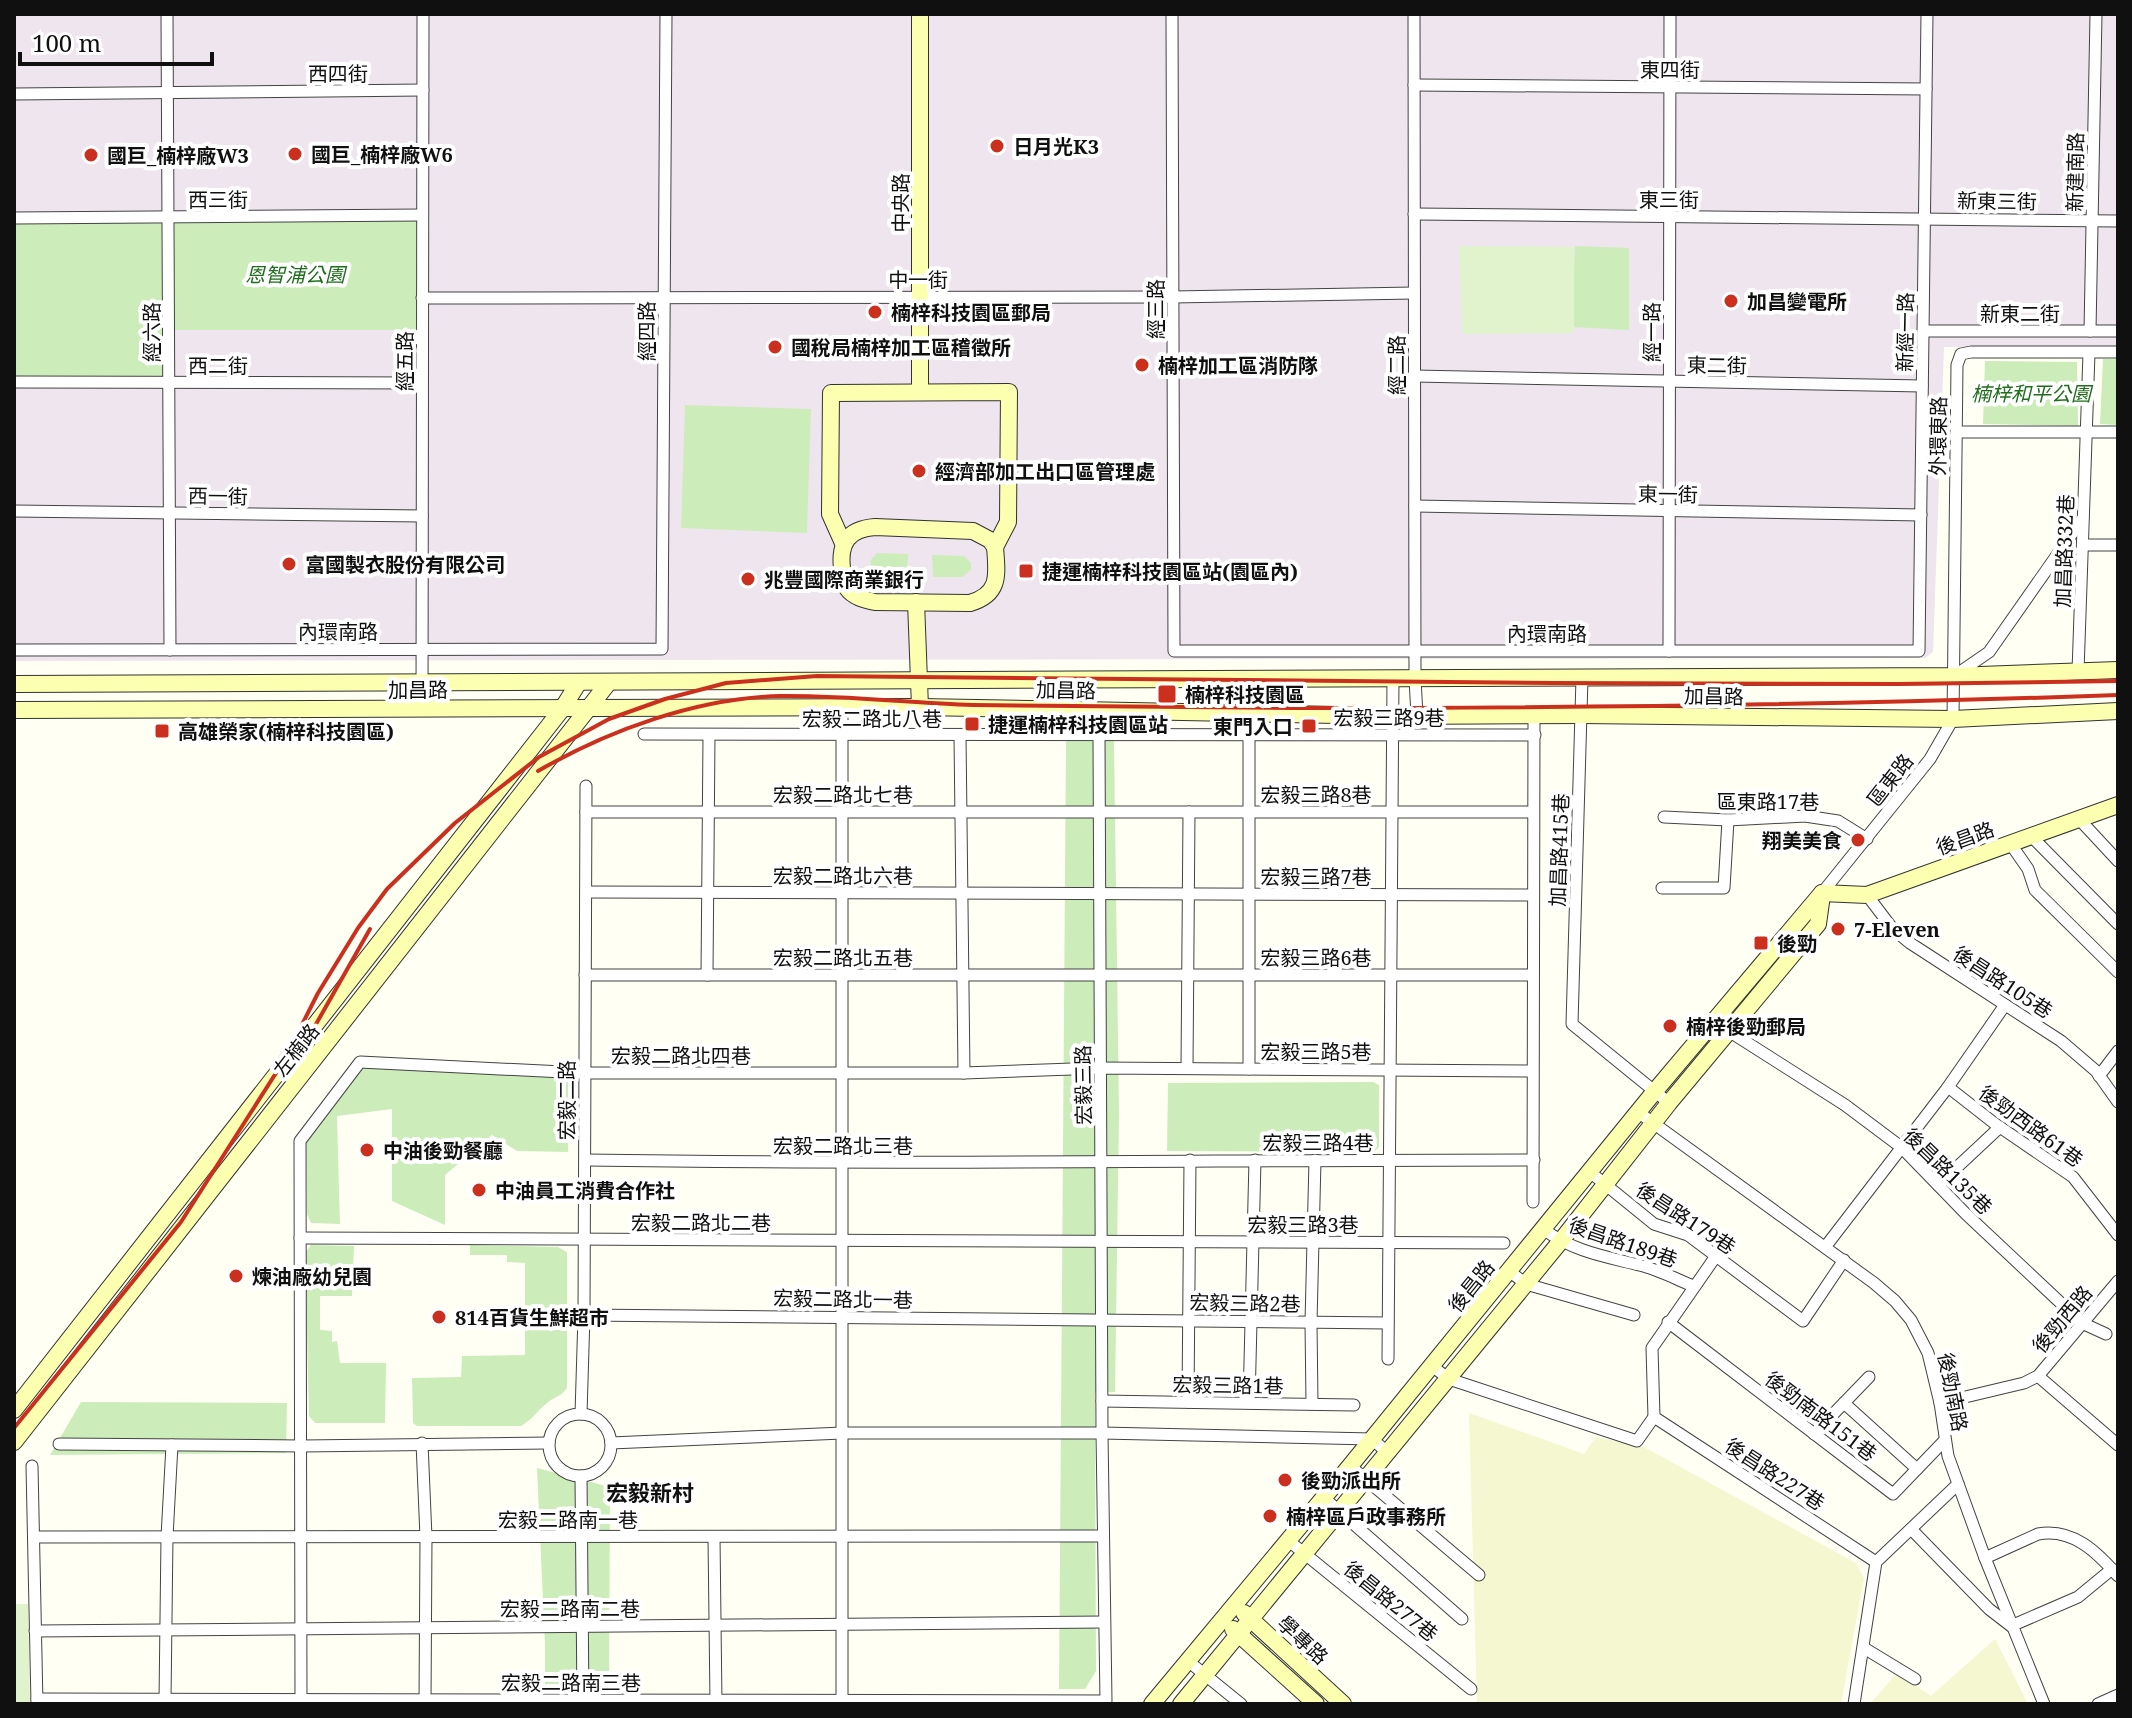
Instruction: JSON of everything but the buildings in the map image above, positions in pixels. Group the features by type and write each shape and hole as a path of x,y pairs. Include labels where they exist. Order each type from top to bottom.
{"street":[{"name":"經六路","path":"167,14 170,650"},
{"name":"經五路","path":"422,709 423,14"},
{"name":"經四路","path":"662,649 666,14"},
{"name":"中央路","path":"920,14 920,392"},
{"name":"經三路","path":"1172,14 1174,651"},
{"name":"經二路","path":"1414,14 1417,716"},
{"name":"經一路","path":"1669,651 1670,14"},
{"name":"新經一路","path":"1919,651 1927,14"},
{"name":"新建南路","path":"2090,331 2096,14"},
{"name":"東四街","path":"1414,85 1926,89"},
{"name":"西四街","path":"14,94 423,90"},
{"name":"東三街","path":"1414,214 1924,218"},
{"name":"西三街","path":"14,218 422,215"},
{"name":"新東三街","path":"1924,218 2118,221"},
{"name":"中一街","path":"422,298 1173,297 1414,293"},
{"name":"新東二街","path":"1923,331 2118,331"},
{"name":"外環東路","path":"1953,676 1957,365 1961,354 2118,352"},
{"name":"加昌路332巷","path":"2078,672 2089,353"},
{"name":"東二街","path":"1414,376 1922,386"},
{"name":"西二街","path":"14,382 422,383"},
{"path":"843,543 830,514 831,393 1009,392 1008,522 995,547"},
{"path":"1956,432 2118,432"},
{"name":"東一街","path":"1415,506 1921,515"},
{"name":"西一街","path":"14,511 422,516"},
{"path":"1953,676 1989,652 2083,517"},
{"path":"875,527 973,531 990,540 995,547 997,574 991,591 983,599 970,603 875,602 847,589 842,579 840,555 843,543 855,531 875,527"},
{"path":"2083,545 2118,545"},
{"path":"916,602 920,707"},
{"name":"內環南路","path":"14,650 662,649"},
{"name":"內環南路","path":"1174,651 1919,651"},
{"name":"加昌路","path":"14,684 1953,676 2118,670"},
{"name":"區東路","path":"1822,893 1930,759 1953,719 1953,676"},
{"path":"1388,1359 1393,678"},
{"name":"加昌路415巷","path":"1582,678 1572,1024 1655,1091"},
{"name":"左楠路","path":"14,1410 562,709 579,682"},
{"name":"左楠路","path":"14,1442 609,682"},
{"path":"842,707 842,1702"},
{"name":"加昌路","path":"14,710 920,707 1393,716 1953,719 2118,711"},
{"path":"1533,1202 1534,715"},
{"name":"宏毅二路北八巷","path":"644,734 1099,736"},
{"path":"1249,735 1249,1069"},
{"name":"宏毅三路9巷","path":"1099,736 1535,735"},
{"path":"707,975 709,736"},
{"path":"960,736 964,1073"},
{"name":"宏毅三路","path":"1099,736 1106,1701"},
{"name":"宏毅二路","path":"581,1414 586,786"},
{"name":"後昌路","path":"1822,893 1867,895 2118,805"},
{"name":"宏毅二路北七巷","path":"586,812 1099,812"},
{"name":"宏毅三路8巷","path":"1099,812 1533,812"},
{"path":"1187,1068 1189,812"},
{"name":"區東路17巷","path":"1664,817 1728,820 1805,816 1838,821 1867,839"},
{"path":"2079,819 2118,861"},
{"path":"1662,888 1724,888 1728,820"},
{"path":"2031,836 2118,924"},
{"path":"2010,843 2028,869 2035,890 2118,972"},
{"name":"宏毅二路北六巷","path":"586,892 1100,894"},
{"name":"後昌路","path":"1153,1704 1655,1091 1822,893"},
{"name":"後昌路","path":"1181,1704 1818,924 1822,893"},
{"name":"宏毅三路7巷","path":"1100,894 1533,895"},
{"name":"後昌路105巷","path":"1867,895 1892,928 1910,943 2061,1041 2099,1076 2118,1102"},
{"name":"宏毅二路北五巷","path":"585,975 1100,975"},
{"name":"宏毅三路6巷","path":"1100,975 1532,975"},
{"path":"1826,1246 1948,1087 2005,1005"},
{"name":"後昌路135巷","path":"1714,1020 1845,1105 1901,1147 2082,1323 2106,1334"},
{"path":"2099,1076 2118,1051"},
{"name":"宏毅二路北四巷","path":"300,1238 300,1141 360,1062 583,1073 964,1073 1100,1068"},
{"name":"宏毅三路5巷","path":"1100,1068 1532,1071"},
{"name":"後勁西路61巷","path":"1948,1087 2073,1177 2118,1235"},
{"path":"1655,1091 1669,1103"},
{"name":"後勁南路","path":"1638,1112 1826,1246 1895,1301 1911,1320 1928,1353 1940,1403 1944,1441 1958,1484 2044,1704"},
{"path":"1938,1185 2000,1127"},
{"name":"宏毅二路北三巷","path":"585,1160 841,1164 1102,1160"},
{"name":"宏毅三路4巷","path":"1102,1160 1534,1160"},
{"path":"1188,1402 1190,1160"},
{"path":"1249,1403 1255,1160"},
{"path":"1312,1404 1315,1160"},
{"name":"後昌路179巷","path":"1590,1172 1654,1224 1688,1235 1803,1321 1844,1260"},
{"name":"後昌路189巷","path":"1543,1229 1560,1242 1616,1261 1640,1265 1693,1286"},
{"path":"300,1238 301,1702"},
{"name":"宏毅二路北二巷","path":"300,1238 1101,1241"},
{"name":"宏毅三路3巷","path":"1101,1241 1504,1243"},
{"path":"1432,1366 1449,1379 1637,1441 1654,1417 1652,1348 1716,1256"},
{"path":"1509,1271 1526,1284 1634,1315"},
{"name":"後勁西路","path":"1940,1403 2024,1383 2038,1376 2118,1281"},
{"name":"宏毅二路北一巷","path":"584,1315 1101,1320"},
{"name":"宏毅三路2巷","path":"1101,1320 1388,1323"},
{"name":"後勁南路151巷","path":"1668,1322 1893,1494 1944,1441"},
{"path":"2038,1376 2118,1445"},
{"path":"1814,1434 1869,1377"},
{"name":"宏毅三路1巷","path":"1102,1401 1354,1405"},
{"path":"1844,1403 1917,1469"},
{"path":"581,1414 603,1424 611,1443 606,1462 599,1469 581,1476 571,1474 555,1462 549,1443 557,1424 565,1418 581,1414"},
{"name":"後昌路227巷","path":"1654,1417 1876,1562"},
{"path":"611,1443 842,1433 1102,1433 1372,1439 1388,1453"},
{"path":"422,1443 426,1537 425,1702"},
{"path":"59,1444 302,1446 549,1443"},
{"path":"165,1700 167,1537 172,1445"},
{"path":"32,1466 37,1702"},
{"path":"1350,1466 1479,1575"},
{"path":"581,1476 583,1702"},
{"path":"1854,1704 1876,1562 1958,1484"},
{"path":"1324,1498 1462,1619"},
{"path":"1911,1529 1989,1609 2011,1626 2078,1597 2115,1573 2085,1543 2047,1533 2038,1534 1985,1558"},
{"name":"宏毅二路南一巷","path":"34,1537 1103,1536"},
{"path":"714,1537 716,1702"},
{"name":"後昌路277巷","path":"1289,1541 1471,1689"},
{"name":"學專路","path":"1235,1606 1343,1704"},
{"name":"學專路","path":"1223,1619 1316,1704"},
{"name":"宏毅二路南二巷","path":"35,1631 1104,1622"},
{"path":"1864,1648 1915,1679"},
{"path":"1188,1661 1241,1704"},
{"path":"2098,1704 2118,1695"},
{"name":"宏毅二路南三巷","path":"37,1702 1106,1701"}],"shaded area":[{"path":"14,14 2118,14 2118,346 1944,347 1933,652 1925,658 14,661"}],"green space":[{"name":"恩智浦公園","path":"422,215 422,330 169,330 169,382 14,382 14,218"},
{"path":"1459,246 1574,247 1574,333 1462,334"},
{"path":"1575,246 1629,248 1629,330 1572,327"},
{"name":"楠梓和平公園","path":"2103,359 2118,359 2118,425 2100,424"},
{"name":"楠梓和平公園","path":"1985,361 2077,362 2078,426 1983,424"},
{"path":"685,405 811,409 807,533 681,528"},
{"path":"877,553 908,554 907,579 880,577 873,573 870,561"},
{"path":"932,555 964,556 971,563 971,570 962,577 933,577"},
{"path":"1066,739 1114,741 1119,1113 1115,1392 1095,1393 1096,1671 1085,1689 1059,1689"},
{"path":"363,1068 557,1069 570,1083 568,1152 517,1151 492,1135 445,1175 445,1225 392,1201 392,1109 337,1116 340,1224 311,1223 307,1214 306,1143"},
{"path":"1373,1082 1379,1085 1379,1147 1374,1152 1167,1151 1168,1083"},
{"path":"311,1245 354,1246 352,1296 320,1296 320,1330 332,1331 332,1342 337,1341 340,1363 386,1363 385,1423 315,1423 309,1416 305,1253"},
{"path":"470,1245 558,1247 567,1252 567,1388 521,1426 417,1426 413,1423 412,1378 461,1377 462,1356 525,1355 525,1263 507,1262 507,1255 470,1255"},
{"path":"81,1402 287,1403 286,1453 50,1455"},
{"path":"1469,1413 1584,1454 1596,1437 1644,1447 1856,1563 1864,1578 1841,1704 1477,1704"},
{"path":"537,1468 610,1487 609,1704 545,1704"},
{"path":"14,1604 28,1604 30,1704 14,1704"},
{"path":"1995,1639 2028,1704 1870,1704 1897,1673 1931,1696"}],"railway":[{"path":"14,1428 181,1222 283,1062 318,993 358,928 387,889 455,823 539,757 609,719 665,699 726,683 817,676 1554,683 2118,681"},
{"path":"538,771 594,742 654,719 717,703 780,696 973,705 1293,708 1706,705 2118,695"},
{"path":"307,1040 370,929"}],"place":[{"name":"日月光K3","path":"997,146"},
{"name":"國巨_楠梓廠W6","path":"295,154"},
{"name":"國巨_楠梓廠W3","path":"91,155"},
{"name":"加昌變電所","path":"1731,301"},
{"name":"楠梓科技園區郵局","path":"875,312"},
{"name":"國稅局楠梓加工區稽徵所","path":"775,347"},
{"name":"楠梓加工區消防隊","path":"1142,365"},
{"name":"經濟部加工出口區管理處","path":"919,471"},
{"name":"富國製衣股份有限公司","path":"289,564"},
{"name":"捷運楠梓科技園區站(園區內)","path":"1026,571"},
{"name":"兆豐國際商業銀行","path":"748,579"},
{"name":"楠梓科技園區","path":"1167,694"},
{"name":"捷運楠梓科技園區站","path":"972,724"},
{"name":"東門入口","path":"1309,726"},
{"name":"高雄榮家(楠梓科技園區)","path":"162,731"},
{"name":"翔美美食","path":"1858,840"},
{"name":"7-Eleven","path":"1838,929"},
{"name":"後勁","path":"1761,943"},
{"name":"楠梓後勁郵局","path":"1670,1026"},
{"name":"中油後勁餐廳","path":"367,1150"},
{"name":"中油員工消費合作社","path":"479,1190"},
{"name":"煉油廠幼兒園","path":"236,1276"},
{"name":"814百貨生鮮超市","path":"439,1317"},
{"name":"後勁派出所","path":"1285,1480"},
{"name":"楠梓區戶政事務所","path":"1270,1516"}],"district":[{"name":"宏毅新村","path":"650,1492"}]}
